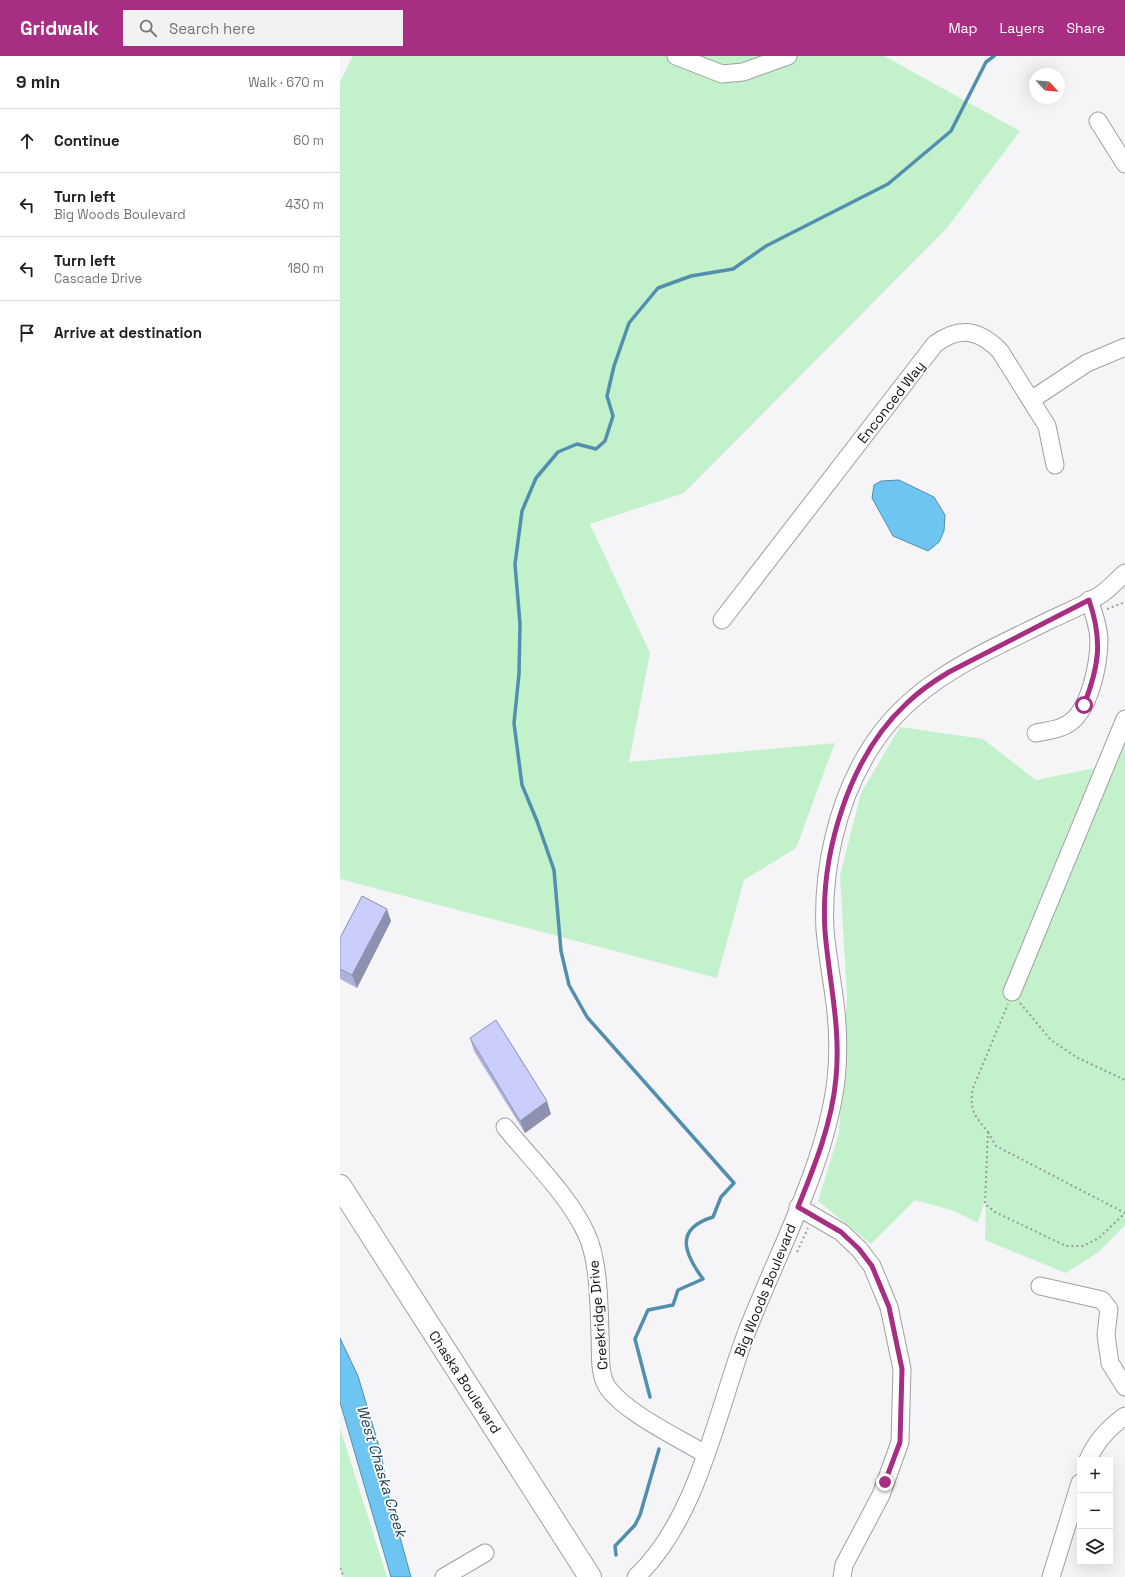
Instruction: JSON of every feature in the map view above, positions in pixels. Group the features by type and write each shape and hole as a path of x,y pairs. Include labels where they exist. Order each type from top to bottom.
{"main road":[{"name":"Chaska Boulevard","path":"340,1186 590,1577"}],"street":[{"path":"676,56 722,74 743,72 788,56"},
{"path":"1098,122 1125,164"},
{"name":"Enconced Way","path":"722,620 935,344 946,336 956,332 978,334 990,341 1000,351 1047,426 1055,465"},
{"path":"1031,400 1087,363 1125,347"},
{"name":"Big Woods Boulevard","path":"1096,597 1125,573"},
{"name":"Big Woods Boulevard","path":"636,1577 655,1557 674,1529 692,1491 747,1332 798,1207 824,1137 836,1078 837,1021 825,929 826,895 834,840 848,794 858,771 875,741 892,718 932,682 1096,597 1125,588"},
{"path":"1036,733 1066,725 1076,717 1084,705 1094,676 1099,638 1096,622 1096,597"},
{"path":"1012,992 1125,719"},
{"name":"Creekridge Drive","path":"504,1127 568,1203 587,1233 593,1258 599,1296 601,1369 607,1387 621,1402 705,1454"},
{"path":"798,1207 841,1232 859,1249 872,1266 889,1307 902,1369 900,1442 881,1496 844,1565 842,1577"},
{"path":"1040,1286 1102,1300 1109,1309 1106,1335 1110,1363 1125,1387"},
{"path":"1089,1457 1094,1446 1112,1425 1125,1416"},
{"path":"1051,1577 1077,1493"},
{"path":"444,1577 484,1553"}],"path":[{"path":"988,1132 985,1204 995,1212 1066,1246 1084,1246 1099,1238 1125,1213 996,1146 988,1132 972,1112 971,1099 973,1088 1012,992 1051,1040 1076,1057 1125,1080"},
{"path":"340,1568 344,1577"}],"green space":[{"path":"353,56 884,56 1020,131 947,228 684,493 590,524 650,653 629,762 835,743 796,848 744,880 717,978 340,879 340,82"},
{"path":"900,727 983,739 1036,780 1115,764 1125,736 1125,1225 1100,1251 1066,1273 985,1240 986,1197 978,1223 954,1211 915,1200 871,1244 818,1201 839,1133 847,996 840,876 861,793"},
{"path":"340,1428 387,1577 343,1577 340,1568"}],"water":[{"path":"899,480 934,497 945,515 944,531 939,542 928,551 893,536 872,498 874,485 881,481"},
{"name":"West Chaska Creek","path":"340,1338 358,1376 381,1453 389,1497 411,1577 391,1577 340,1402"}],"building":[{"path":"362,896 387,909 352,975 340,969 340,938"},
{"path":"496,1020 547,1101 520,1121 470,1038"}],"waterway":[{"path":"650,1397 635,1339 648,1310 673,1305 678,1290 703,1279 691,1260 686,1243 688,1235 692,1228 713,1217 721,1197 734,1183 587,1017 569,985 561,951 554,870 537,821 522,785 514,723 519,674 520,624 515,564 522,511 536,478 558,452 577,444 596,449 605,441 613,416 607,396 614,366 629,323 658,288 691,276 733,269 766,246 888,184 951,131 986,62 994,56"},
{"path":"616,1555 615,1546 635,1525 640,1515 659,1449"}],"route":[{"path":"885,1482 900,1442 902,1369 889,1307 872,1266 859,1249 841,1232 798,1207 824,1137 836,1078 837,1021 825,929 826,895 834,840 848,794 867,753 892,718 906,704 932,682 949,672 1089,600 1099,638 1094,676 1084,705"}]}
